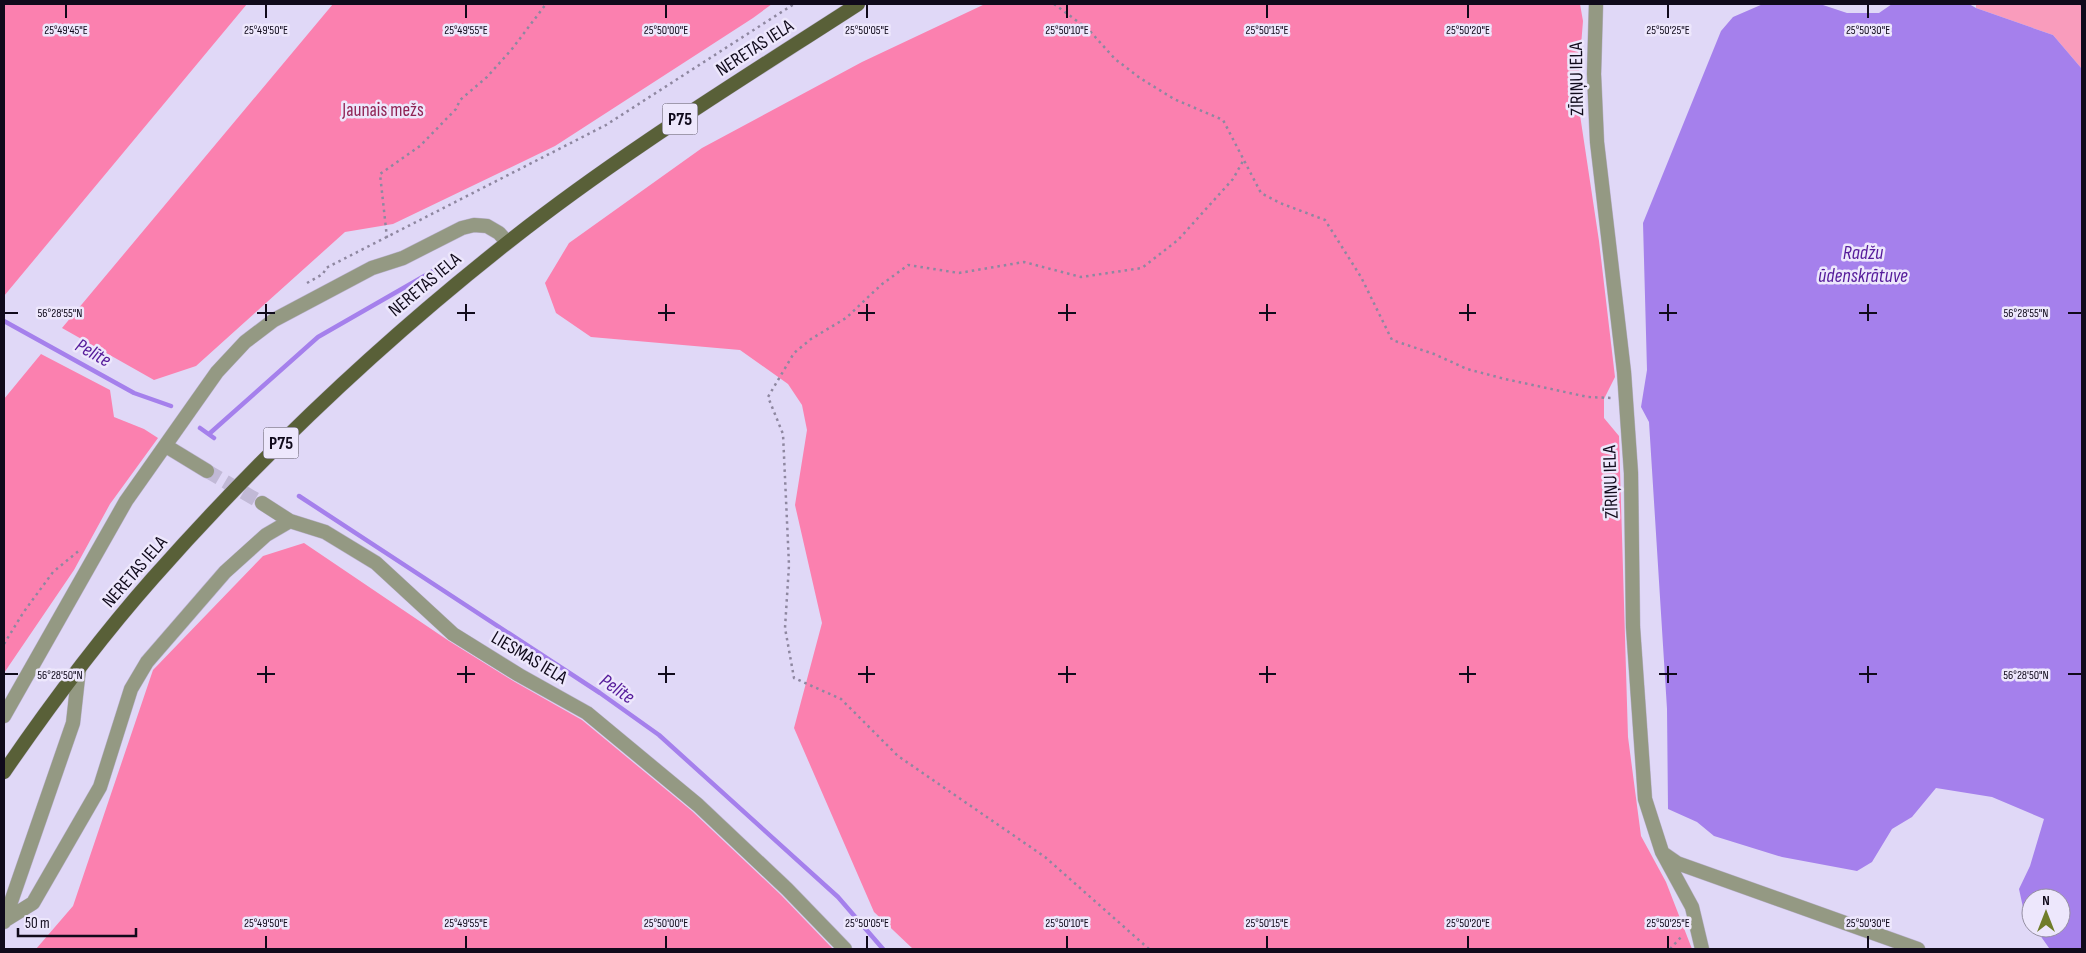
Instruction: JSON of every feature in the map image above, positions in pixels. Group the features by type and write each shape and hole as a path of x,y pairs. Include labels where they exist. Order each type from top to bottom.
{"main road":[{"name":"NERETAS IELA","path":"79,669 152,579 255,468 313,410 408,323 507,242 665,128 858,4"},
{"name":"P75","path":"4,772 79,669"}],"street":[{"name":"ZĪRIŅU IELA","path":"1596,4 1594,74 1598,142 1626,398 1631,473 1633,627 1646,799 1662,852 1692,907 1702,949"},
{"path":"4,716 126,501 217,372 245,342 274,320 372,268 403,258 462,228 474,224 487,226 499,233 507,242"},
{"path":"166,446 207,470"},
{"name":"LIESMAS IELA","path":"262,503 290,521 325,532 376,562 454,634 519,675 587,713 698,805 787,888 845,949"},
{"path":"4,921 33,903 100,787 131,689 147,662 225,572 266,535 290,521"},
{"path":"4,921 73,723 79,669"},
{"path":"1662,852 1677,863 1918,949"}],"path":[{"path":"387,238 380,174 420,146 456,109 460,100 487,77 512,49 546,4"},
{"path":"307,283 323,274 326,268 606,125 794,4"},
{"path":"1054,4 1088,29 1115,59 1140,78 1174,100 1223,120 1243,161 1262,193 1280,204 1325,220 1361,277 1392,340 1434,354 1467,369 1505,379 1588,396 1626,398"},
{"path":"1149,949 1045,857 898,756 841,699 794,678 785,628 789,565 783,434 768,396 794,353 812,339 846,318 881,285 908,265 958,273 1024,262 1081,278 1142,268 1178,240 1232,179 1243,161"},
{"path":"4,644 23,613 53,572 84,547 101,546"}],"shaded area":[{"path":"1976,4 2082,5 2082,69 2053,35 1976,8"}],"green space":[{"path":"4,4 247,4 4,296"},
{"name":"Jaunais mežs","path":"333,4 772,4 555,146 393,224 345,232 196,366 154,380 62,328"},
{"path":"985,4 1580,4 1583,21 1577,95 1599,241 1615,377 1604,399 1604,418 1619,436 1628,737 1641,836 1666,882 1692,949 913,949 874,912 794,728 822,623 795,505 807,430 802,405 788,384 740,350 591,337 556,313 545,283 569,243 702,148 862,62"},
{"path":"41,354 110,390 114,417 144,429 158,438 110,504 74,570 4,673 4,399"},
{"path":"304,543 449,641 515,682 582,720 692,811 781,895 833,949 36,949 73,906 153,670 263,556"}],"water":[{"name":"Radžu ūdenskrātuve","path":"1763,4 1820,4 1847,13 1879,13 1892,4 1969,4 2053,35 2082,69 2082,949 2049,948 2042,938 2071,938 2071,888 2021,888 2021,898 2019,889 2030,866 2044,819 1992,797 1936,788 1912,817 1892,829 1872,862 1857,871 1782,857 1714,836 1697,822 1668,809 1667,709 1649,422 1641,407 1647,370 1643,223 1721,31 1733,17"}],"waterway":[{"path":"209,434 318,337 447,263"},
{"name":"Pelīte","path":"4,321 134,393 171,406"},
{"name":"Pelīte","path":"200,428 214,438"},
{"name":"Pelīte","path":"299,496 600,693 659,735 838,897 883,949"}],"tunnel":[{"path":"207,471 262,503"}]}
